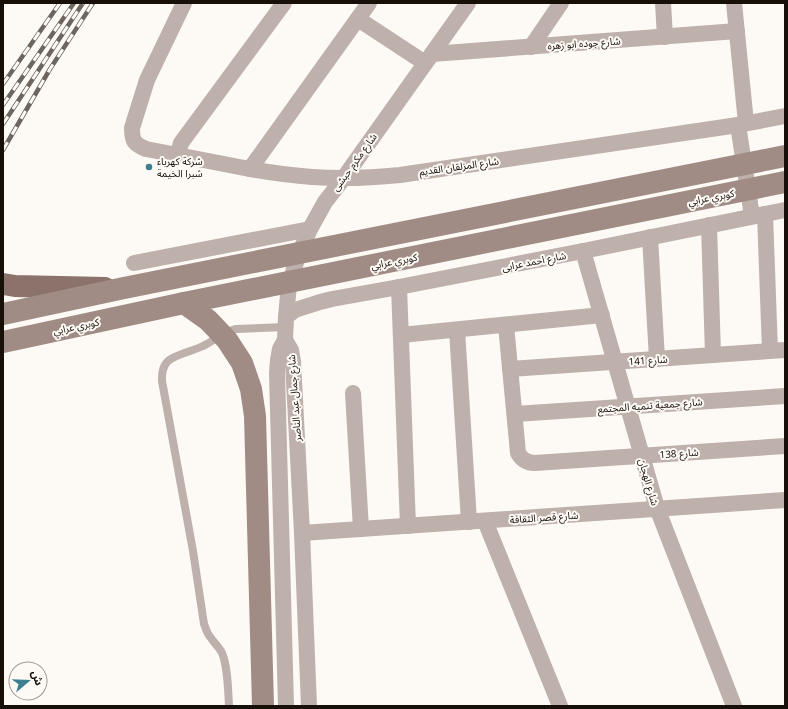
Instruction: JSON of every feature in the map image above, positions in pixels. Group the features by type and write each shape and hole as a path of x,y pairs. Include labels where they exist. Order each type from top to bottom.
{"main road":[{"path":"3,314 124,288 785,156"},
{"name":"كوبري عرابي","path":"3,342 184,303 785,182"},
{"path":"3,284 15,286 124,288"},
{"path":"184,303 208,320 227,340 242,363 251,389 255,416 263,706"}],"street":[{"name":"شارع المزلقان القديم","path":"184,3 147,80 132,128 134,142 146,149 250,169 312,177 372,178 742,124 785,116"},
{"path":"180,155 179,153 182,142 284,3"},
{"path":"250,169 369,3"},
{"name":"شارع مكرم حبشى","path":"285,328 289,285 298,256 310,229 325,202 468,3"},
{"path":"531,47 561,3"},
{"path":"663,3 665,37"},
{"path":"734,3 742,124 758,215 778,351"},
{"path":"358,19 428,59"},
{"name":"شارع جوده ابو زهره","path":"428,59 531,47 737,31"},
{"name":"شارع احمد عرابى","path":"285,328 295,310 320,302 785,210"},
{"path":"709,225 713,355"},
{"path":"134,263 310,229"},
{"path":"650,237 657,359"},
{"name":"شارع الهجان","path":"583,251 657,508 734,706"},
{"path":"399,287 408,526"},
{"path":"401,335 602,315"},
{"path":"506,325 515,414"},
{"name":"شارع جمال عبد الناصر","path":"285,328 293,362 302,533 308,706"},
{"name":"شارع جمال عبد الناصر","path":"285,328 278,360 277,373 286,706"},
{"path":"457,330 477,521 560,706"},
{"name":"شارع 141","path":"510,369 778,351"},
{"path":"353,393 361,529"},
{"name":"شارع جمعية تنميه المجتمع","path":"515,414 785,396"},
{"name":"شارع 138","path":"515,414 518,453 521,458 530,463 785,446"},
{"name":"شارع قصر الثقافة","path":"302,533 785,500"}],"lane":[{"path":"229,706 225,661 221,652 207,632 204,624 193,551 162,381 163,370 165,365 172,358 203,346 230,330 285,328"}],"railway":[{"path":"3,84 60,3"},
{"path":"3,105 74,3"},
{"path":"3,124 83,3"},
{"path":"3,150 50,69 93,3"}],"place":[{"name":"شركة كهرباء شبرا الخيمة","path":"149,167"}]}
